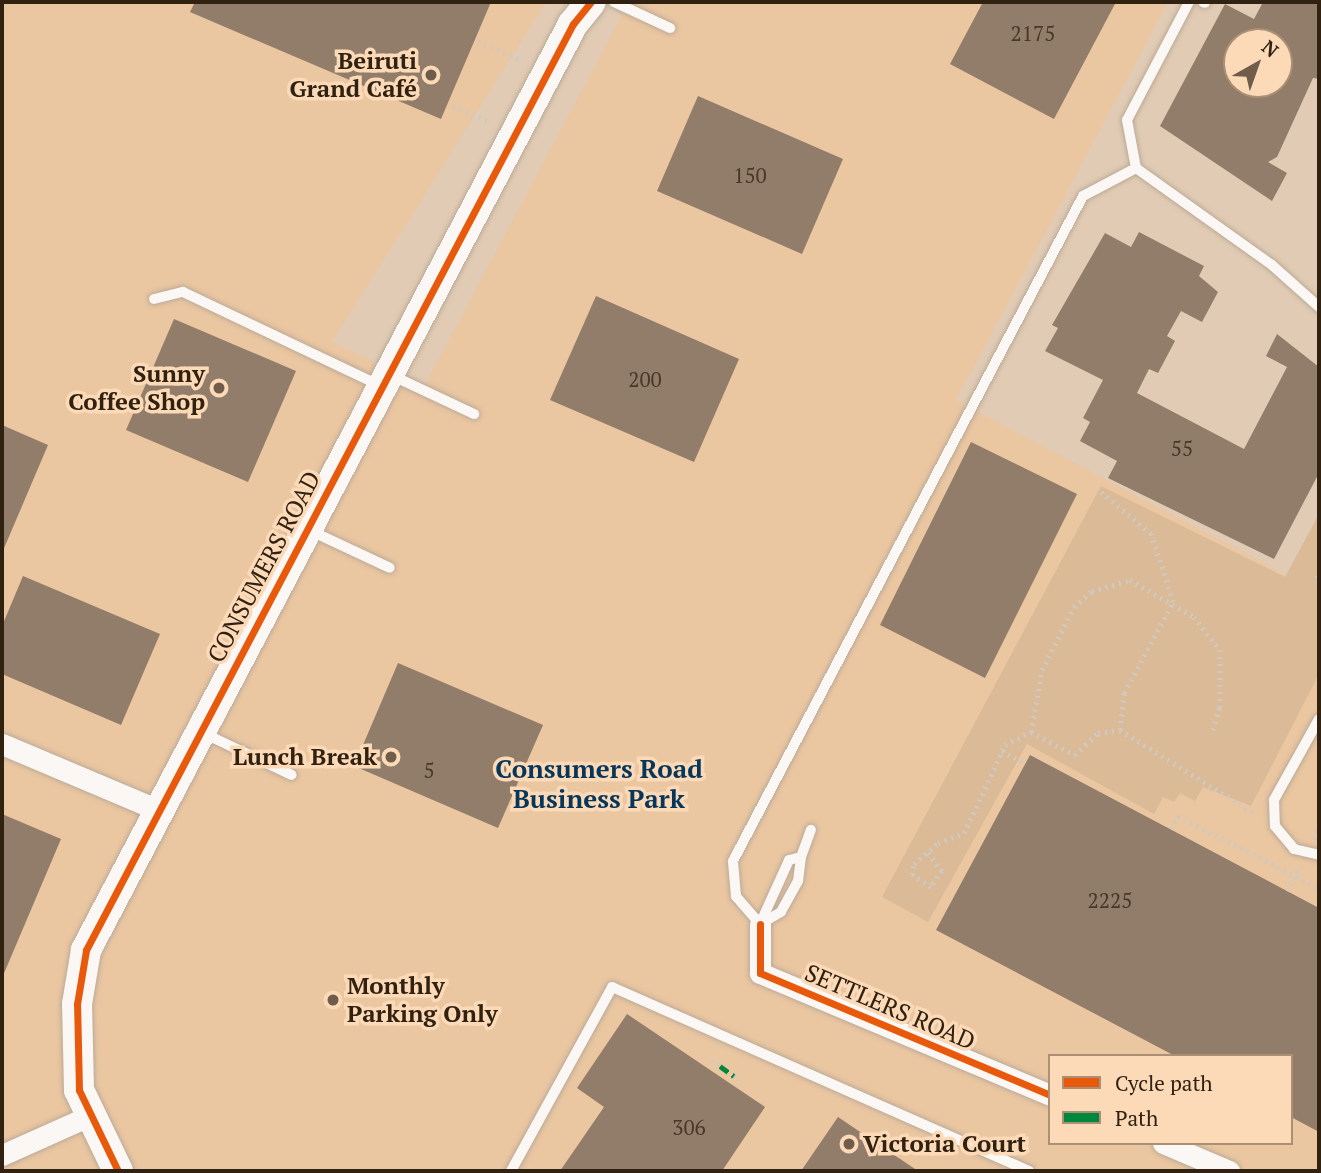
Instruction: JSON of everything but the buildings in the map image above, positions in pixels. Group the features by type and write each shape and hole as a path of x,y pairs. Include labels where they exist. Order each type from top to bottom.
{"street":[{"name":"CONSUMERS ROAD","path":"118,1171 87,1117 75,1051 86,950 306,528 591,2"},
{"path":"2,744 158,810"},
{"name":"SETTLERS ROAD","path":"760,924 760,972 1048,1094"},
{"path":"2,1155 87,1117"},
{"path":"1168,1145 1229,1171"}],"lane":[{"path":"614,2 670,28"},
{"path":"1189,2 1127,120 1136,168 1272,265 1319,307"},
{"path":"760,924 736,896 733,861 1083,196 1136,168"},
{"path":"155,299 183,292 385,380 474,414"},
{"path":"306,528 390,568"},
{"path":"1319,719 1274,800 1275,826 1294,849 1319,855"},
{"path":"199,731 292,775"},
{"path":"760,924 782,912 798,881 800,857 811,830"},
{"path":"760,924 789,860 800,857"},
{"path":"511,1171 612,987 1029,1171"}],"path":[{"path":"478,41 521,60"},
{"path":"453,106 488,121"},
{"path":"1098,490 1151,534 1173,603 1124,693 1120,730"},
{"path":"928,853 942,871 931,887 912,875 928,853 964,833 1002,751 1031,732 1042,670 1074,607 1092,590 1130,580 1173,603 1220,650 1220,708 1211,735"},
{"path":"1031,732 1075,755 1098,733 1120,730 1257,815"},
{"path":"1002,751 1023,762"},
{"path":"1171,829 1178,816 1319,888"},
{"path":"712,1060 720,1066"},
{"path":"734,1076 741,1080"}],"shaded area":[{"path":"2,2 546,2 332,342 425,385 629,2 1168,2 956,400 1319,593 1319,1171 2,1171"},
{"path":"1101,486 1285,577 1319,514 1319,674 1251,806 1203,787 1195,801 1180,793 1174,802 1163,797 1154,814 1027,744 928,922 882,897"}],"marked path":[{"path":"720,1066 734,1076"}],"cycle path":[{"path":"118,1171 79,1090 77,1004 86,950 573,24 591,2"},
{"path":"760,924 760,973 1048,1094"}],"place":[{"name":"Beiruti Grand Café","path":"431,75"},
{"name":"Sunny Coffee Shop","path":"219,388"},
{"name":"Lunch Break","path":"391,757"},
{"name":"Monthly Parking Only","path":"333,1000"},
{"name":"Victoria Court","path":"849,1144"}],"district":[{"name":"Consumers Road Business Park","path":"599,784"}]}
